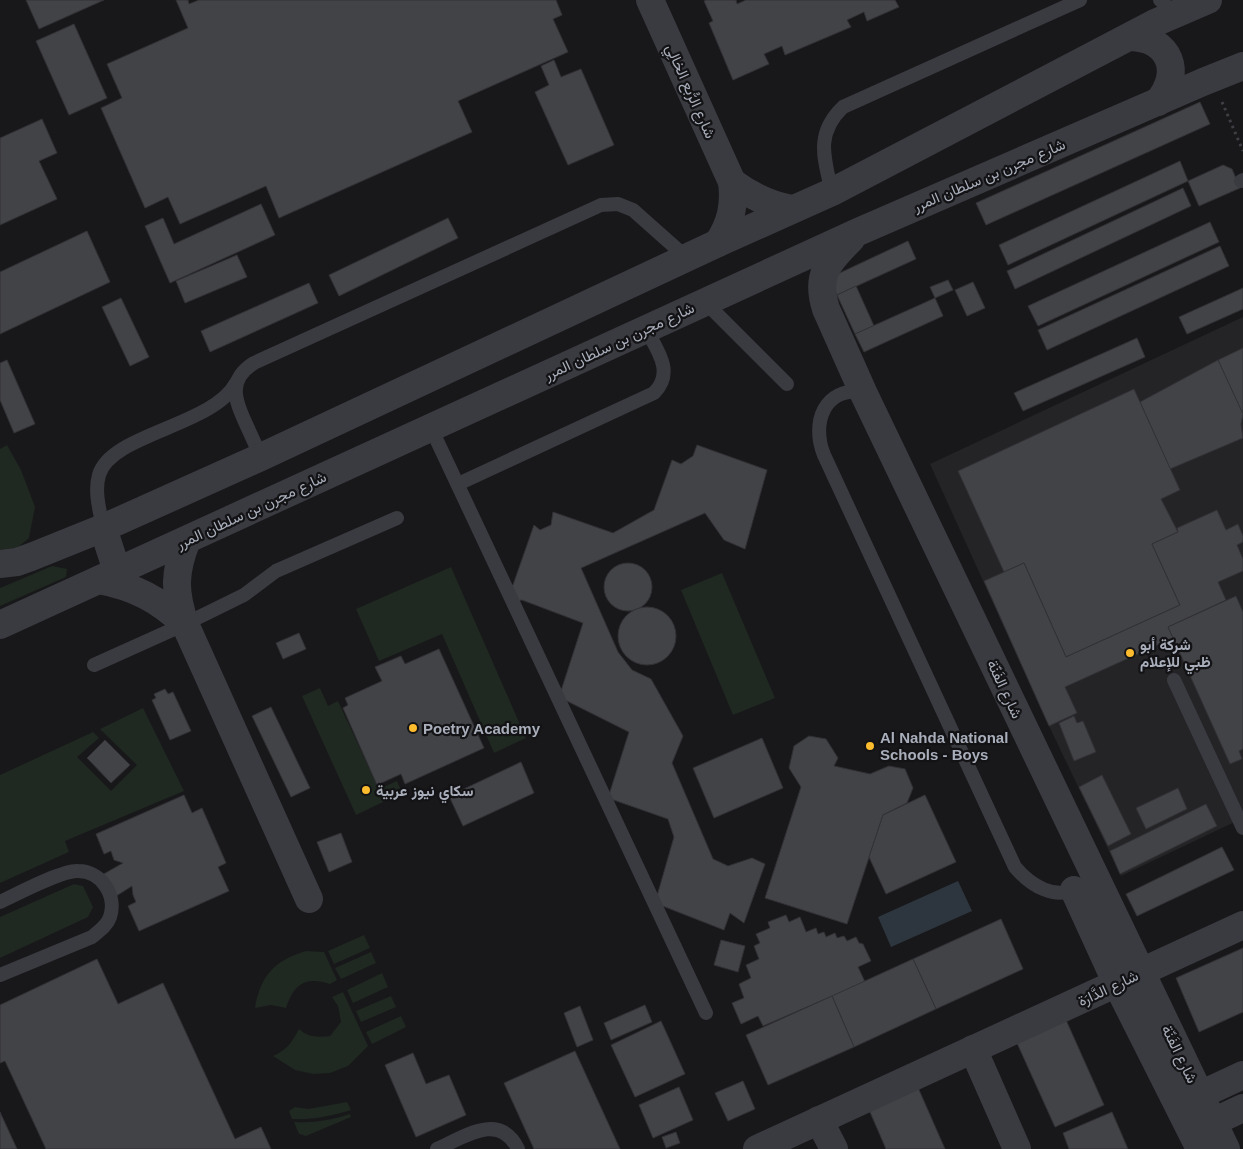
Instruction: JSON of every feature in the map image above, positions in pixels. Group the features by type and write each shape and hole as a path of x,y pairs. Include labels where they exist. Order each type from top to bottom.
{"street":[{"name":"شارع الرُّبع الخالِي","path":"650,0 732,182 733,208 725,232 718,243"},
{"path":"0,564 17,562 103,528 832,192 1131,37 1157,22 1168,7 1208,0"},
{"path":"1131,37 1143,38 1154,42 1169,59 1171,82 1166,93 1158,102"},
{"name":"شارع مجرن بن سلطان المرر","path":"0,625 858,232 1243,66"},
{"path":"732,182 754,197 779,207 792,209"},
{"name":"شارع الفَنّة","path":"858,232 829,262 824,273 822,297 826,309 1129,979 1200,1149"},
{"path":"103,528 108,575 118,584 137,590 154,599 185,624"},
{"path":"187,540 180,556 176,573 176,590 185,624 309,898"},
{"name":"شارع الدَّارَة","path":"757,1149 1243,926"},
{"name":"شارع الفَنّة","path":"1129,979 1200,1095 1226,1149"},
{"path":"972,1049 1017,1149"},
{"path":"1200,1095 1243,1075"},
{"path":"1213,1122 1243,1108"},
{"path":"819,1120 834,1149"}],"lane":[{"path":"832,192 823,156 823,144 830,123 843,107 1080,0"},
{"path":"103,528 96,486 104,463 118,452 219,402 233,389 241,373 254,363 601,205 618,204 633,210 687,258"},
{"path":"705,302 787,384"},
{"path":"458,484 654,393 663,381 665,373 663,363 646,328"},
{"path":"238,380 235,392 237,404 261,456"},
{"path":"864,392 845,392 836,396 825,408 819,431 824,455 1015,867 1038,887 1056,893 1083,880"},
{"path":"431,428 706,1013"},
{"path":"94,665 244,595 276,571 397,518"},
{"path":"1174,680 1243,828"},
{"path":"0,902 66,873 79,870 92,874 102,881 110,892 112,905 110,918 103,929 92,937 0,975"},
{"path":"437,1149 479,1130 488,1128 505,1133 511,1138 518,1149"}],"path":[{"path":"1212,78 1243,151"}],"shaded area":[{"name":"شركة أبو ظبي للإعلام","path":"1243,317 1243,818 1121,876 1049,726 930,464"},
{"path":"7,445 21,470 35,507 29,538 0,562 0,449"},
{"path":"52,566 67,569 66,577 0,606 0,588"},
{"path":"451,567 526,738 494,753 442,634 379,661 356,609"},
{"path":"722,573 775,698 733,715 681,590"},
{"path":"320,688 328,706 338,701 379,789 397,781 402,793 356,815 302,696"},
{"path":"143,708 184,791 65,841 69,852 0,883 0,775 93,732 99,738 77,757 111,791 137,765 100,729"},
{"path":"958,881 972,911 891,947 878,917"},
{"path":"74,884 83,886 93,907 88,917 0,958 0,917"},
{"path":"364,935 370,948 334,964 328,951"},
{"path":"306,951 324,952 337,980 330,984 314,981 302,984 293,993 286,1008 271,1005 255,1008 261,987 271,971 286,959"},
{"path":"371,952 376,963 341,979 335,968"},
{"path":"382,973 388,987 353,1003 347,990"},
{"path":"343,992 368,1046 348,1066 330,1073 313,1074 295,1070 273,1056 289,1045 299,1029 302,1032 317,1037 330,1036 341,1022 338,1006 332,997"},
{"path":"391,996 396,1007 361,1022 356,1011"},
{"path":"401,1016 406,1027 372,1044 366,1032"},
{"path":"347,1102 351,1110 322,1117 292,1119 289,1111 295,1107 308,1109"},
{"path":"350,1114 351,1117 306,1136 299,1134 294,1122 322,1121"}],"building":[{"path":"26,0 104,0 39,29"},
{"path":"176,0 188,0 189,4 199,0 556,0 562,15 553,19 568,52 458,101 472,132 279,218 266,186 180,224 168,197 145,208 101,108 122,98 107,64 188,28"},
{"path":"736,0 737,4 746,0 895,0 899,7 867,21 864,12 847,20 851,27 785,55 782,46 764,54 769,64 733,80 709,23 713,21 704,1"},
{"path":"74,24 107,98 69,115 36,41"},
{"path":"554,60 561,77 581,69 614,145 568,165 535,92 549,85 541,66"},
{"path":"1200,102 1210,124 986,225 976,203"},
{"path":"42,119 57,153 39,161 57,199 0,225 0,138"},
{"path":"1180,161 1188,181 1008,265 999,245"},
{"path":"1223,165 1232,169 1240,188 1199,206 1188,181"},
{"path":"1183,188 1191,206 1015,289 1007,271"},
{"path":"261,204 275,235 170,283 145,226 163,218 174,244"},
{"path":"448,218 458,238 339,296 329,275"},
{"path":"1210,222 1219,242 1038,326 1028,306"},
{"path":"87,231 110,282 0,334 0,272"},
{"path":"908,241 916,259 837,295 829,278"},
{"path":"1220,246 1229,266 1047,350 1038,330"},
{"path":"237,255 247,277 185,303 176,281"},
{"path":"948,280 953,290 935,298 930,287"},
{"path":"973,282 985,308 967,316 955,290"},
{"path":"309,283 318,303 210,352 201,331"},
{"path":"856,286 874,326 855,334 837,295"},
{"path":"1243,288 1243,309 1187,334 1179,317"},
{"path":"121,298 149,357 130,366 102,307"},
{"path":"935,298 943,316 864,352 855,334"},
{"path":"1137,338 1145,357 1023,411 1014,393"},
{"path":"1243,348 1243,415 1218,360"},
{"path":"7,360 35,424 14,433 0,400 0,363"},
{"path":"1218,360 1243,414 1241,424 1243,438 1170,469 1140,402"},
{"path":"1134,389 1180,490 1161,499 1178,532 1152,544 1180,605 1066,657 1024,563 1004,572 958,471"},
{"path":"697,445 767,470 745,549 724,540 705,513 581,568 618,652 632,670 651,679 683,736 672,763 713,859 728,866 752,858 765,864 744,923 730,913 724,930 655,903 674,837 668,819 608,798 629,732 559,697 583,623 522,600 515,601 509,587 513,585 534,525 540,530 551,525 553,512 613,533 654,510 672,460 681,464 693,456"},
{"path":"1217,510 1226,530 1238,524 1243,536 1243,542 1237,545 1243,559 1243,571 1218,582 1226,600 1168,627 1173,638 1065,687 1077,713 1049,726 984,581 1024,563 1066,657 1180,605 1152,544 1178,532 1177,528"},
{"path":"628,563 637,565 645,570 650,578 652,587 650,596 645,604 637,609 628,611 619,609 611,604 606,596 604,587 606,578 611,570 619,565"},
{"path":"1236,596 1243,612 1243,749 1239,751 1242,759 1230,764 1168,627"},
{"path":"641,607 653,607 668,615 676,630 676,642 668,657 653,665 641,665 626,657 618,642 618,630 626,615"},
{"path":"299,633 306,649 283,659 276,643"},
{"name":"Poetry Academy","path":"439,649 484,748 405,784 401,774 377,785 343,708 348,705 345,698 382,681 375,667 401,656 405,664"},
{"path":"165,689 168,694 173,692 191,731 170,740 152,700 156,698 154,694"},
{"path":"271,707 310,788 291,797 252,716"},
{"path":"1074,716 1077,723 1083,721 1096,752 1074,761 1059,723"},
{"path":"809,736 826,739 838,758 834,766 870,774 889,766 905,769 913,788 907,803 883,815 847,924 765,898 801,787 789,768 794,746"},
{"path":"762,738 783,788 714,818 693,768"},
{"path":"105,740 130,765 111,783 87,758"},
{"path":"521,762 534,793 463,826 449,796"},
{"path":"1102,775 1131,834 1108,846 1079,787"},
{"path":"1178,788 1187,809 1146,829 1136,808"},
{"path":"184,795 192,813 202,808 226,863 218,867 229,891 139,931 128,906 136,902 132,886 113,898 102,875 123,863 114,860 111,851 104,854 96,834"},
{"path":"925,795 956,862 886,894 869,857 883,815"},
{"path":"1206,804 1217,826 1120,874 1110,851"},
{"path":"341,833 352,862 329,872 317,842"},
{"path":"1222,847 1234,870 1137,916 1126,894"},
{"path":"786,915 789,922 800,917 806,932 816,928 818,934 824,932 826,937 835,933 837,938 844,936 847,941 856,937 859,943 863,944 871,961 858,967 865,982 763,1026 758,1016 741,1024 732,1003 744,998 739,984 751,978 746,965 759,959 754,946 760,943 756,934 770,928 768,922"},
{"path":"1001,919 1023,969 936,1009 913,959"},
{"path":"721,940 745,946 738,972 714,965"},
{"path":"1243,948 1243,1012 1199,1032 1176,978"},
{"path":"97,959 118,1004 163,983 235,1139 261,1127 271,1149 46,1149 5,1061 0,1063 0,1005"},
{"path":"913,959 936,1009 854,1047 832,996"},
{"path":"832,996 854,1047 768,1085 746,1035"},
{"path":"645,1005 652,1022 611,1040 604,1023"},
{"path":"580,1006 593,1040 577,1047 564,1013"},
{"path":"1066,1020 1104,1105 1055,1127 1017,1043"},
{"path":"661,1021 685,1074 635,1097 611,1045"},
{"path":"575,1051 620,1149 534,1149 504,1083"},
{"path":"413,1053 426,1084 449,1075 466,1115 416,1137 385,1065"},
{"path":"743,1081 755,1109 728,1121 715,1093"},
{"path":"916,1083 945,1149 886,1149 867,1105"},
{"path":"679,1087 693,1120 653,1138 639,1105"},
{"path":"0,1112 17,1149 0,1149"},
{"path":"1112,1112 1128,1149 1069,1149 1063,1133"},
{"path":"676,1132 680,1143 666,1148 662,1137"}],"place":[{"name":"شركة أبو ظبي للإعلام","path":"1130,653"},
{"name":"Poetry Academy","path":"413,728"},
{"name":"Al Nahda National Schools - Boys","path":"870,746"},
{"name":"سكاي نيوز عربية","path":"366,790"}]}
